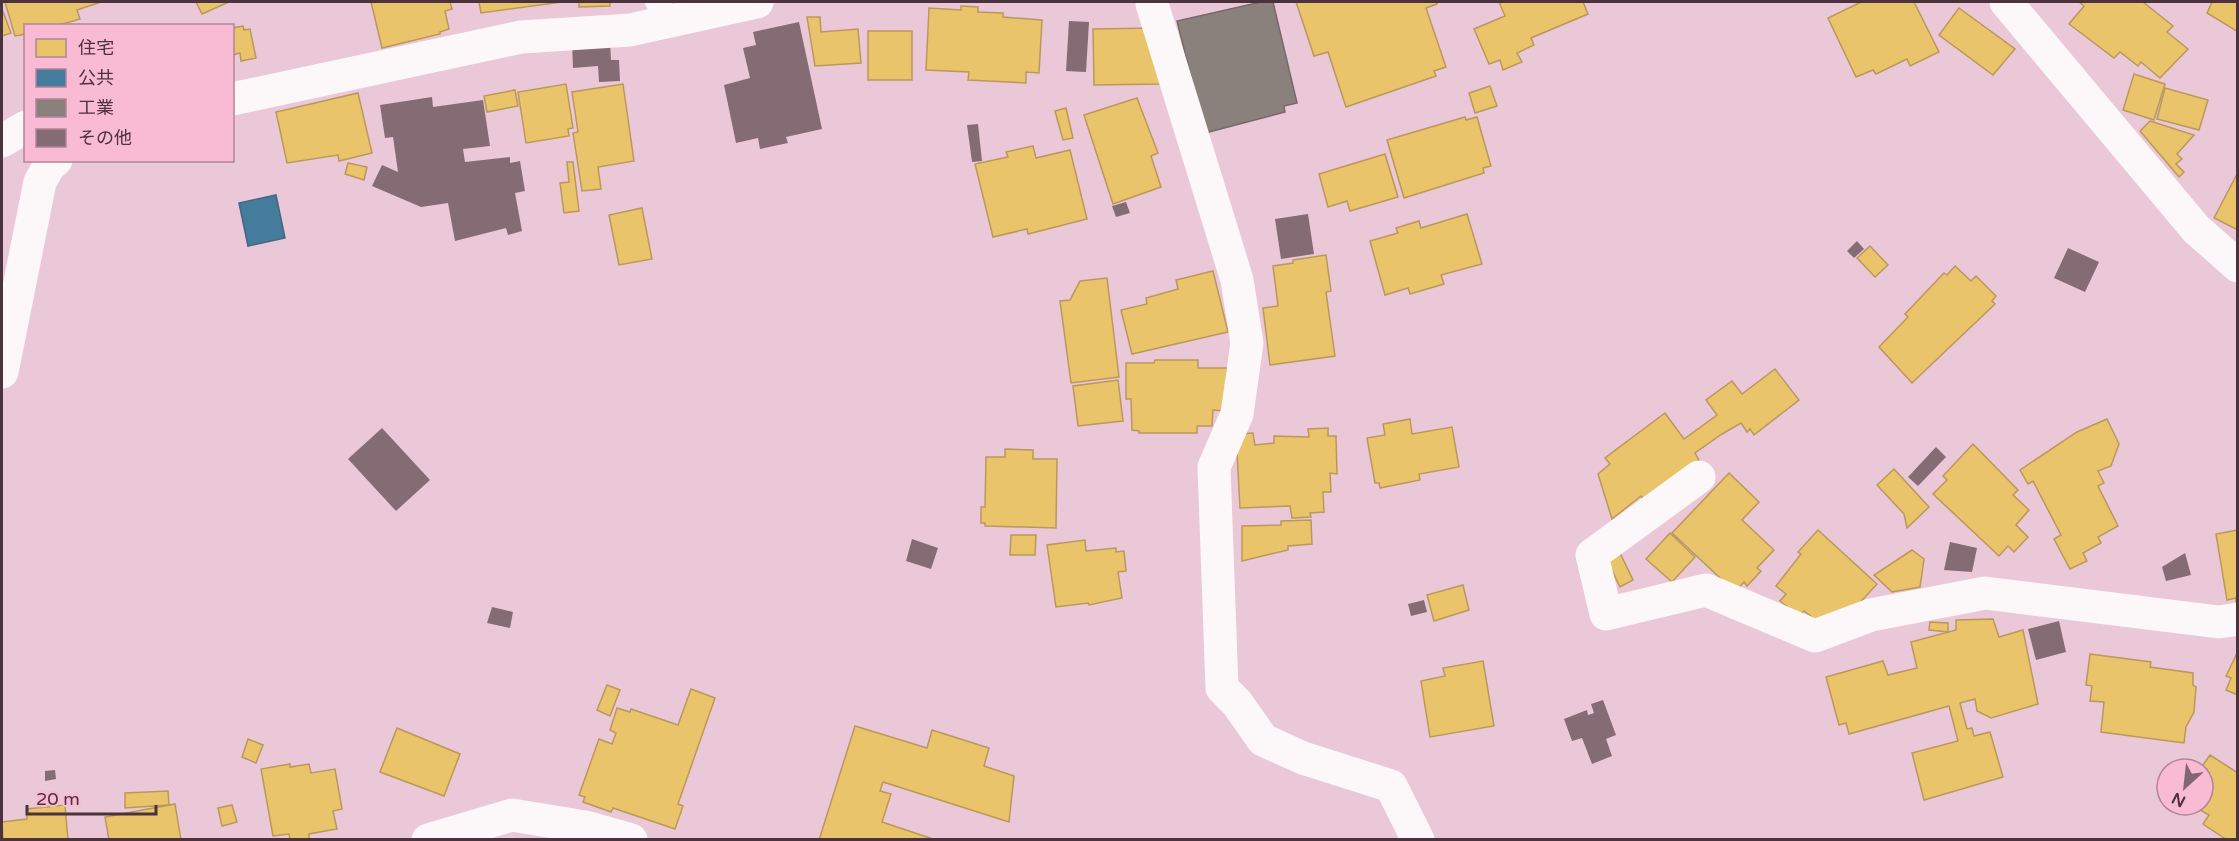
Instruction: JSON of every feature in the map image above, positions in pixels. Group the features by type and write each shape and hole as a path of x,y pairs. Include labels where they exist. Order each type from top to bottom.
{"street":[{"path":"234,99 521,37 630,30 665,11 757,2"},
{"path":"1149,2 1237,280 1247,343 1237,414 1214,467 1222,688 1263,740 1303,758 1391,786 1418,840"},
{"path":"2006,2 2196,229 2238,266"},
{"path":"2,141 24,128"},
{"path":"2,372 40,182 49,165 53,162"},
{"path":"1699,477 1592,555 1606,614 1706,590 1815,636 1871,615 1985,593 2219,622 2238,619"},
{"path":"428,840 512,814 585,827 631,840"}],"building: 住宅":[{"path":"5,2 101,2 77,10 80,19 63,24 24,24 24,34 15,36"},
{"path":"196,2 229,2 202,14"},
{"path":"371,2 450,2 452,9 445,11 449,29 440,34 382,48"},
{"path":"479,2 562,2 481,13"},
{"path":"579,2 610,2 610,6 579,7"},
{"path":"1296,2 1436,2 1437,4 1426,8 1446,67 1434,71 1436,76 1346,107 1328,52 1314,56"},
{"path":"1499,2 1583,2 1588,14 1531,38 1534,45 1517,53 1522,62 1503,70 1500,60 1489,64 1474,29 1505,16"},
{"path":"1861,2 1914,2 1939,52 1910,66 1907,59 1876,74 1873,70 1856,77 1828,18"},
{"path":"2079,2 2143,2 2173,26 2167,32 2188,49 2160,78 2141,62 2138,66 2120,52 2114,58 2069,24 2084,6"},
{"path":"2212,2 2238,2 2238,32 2207,13"},
{"path":"961,6 978,7 978,12 1003,13 1003,17 1042,20 1039,73 1026,72 1026,83 968,80 969,72 926,70 929,8 961,10"},
{"path":"1959,8 2015,49 1993,75 1939,35"},
{"path":"2,9 11,33 2,36"},
{"path":"807,17 820,17 821,32 858,29 861,63 815,66"},
{"path":"243,26 244,30 250,29 256,58 241,61 240,53 234,54 234,28"},
{"path":"1153,28 1160,84 1094,85 1093,29"},
{"path":"868,31 912,31 912,80 868,80"},
{"path":"2134,74 2165,84 2154,120 2123,110"},
{"path":"566,84 573,128 568,129 569,136 526,143 518,92"},
{"path":"623,84 634,161 598,167 601,189 582,191 573,133 578,132 572,92"},
{"path":"1490,86 1497,106 1475,113 1469,93"},
{"path":"2165,88 2208,100 2199,130 2157,119"},
{"path":"515,90 518,106 487,112 484,96"},
{"path":"358,93 372,153 339,161 338,155 287,163 276,112"},
{"path":"1137,98 1158,153 1151,156 1161,187 1113,204 1084,115"},
{"path":"1066,108 1073,138 1063,140 1055,111"},
{"path":"1465,117 1466,120 1477,117 1491,166 1483,168 1484,173 1404,198 1387,140"},
{"path":"2150,121 2194,135 2177,154 2182,159 2176,164 2184,172 2179,177 2140,131"},
{"path":"1033,146 1036,158 1070,150 1087,219 1028,234 1027,229 993,237 975,164 1008,157 1006,152"},
{"path":"1385,154 1398,197 1350,211 1347,201 1328,207 1319,174"},
{"path":"567,162 573,162 579,211 564,213 560,183 569,182"},
{"path":"348,163 367,167 364,180 345,174"},
{"path":"2238,176 2238,230 2214,218"},
{"path":"642,208 652,259 619,265 609,215"},
{"path":"1467,214 1482,264 1441,275 1444,284 1410,294 1408,288 1385,295 1370,241 1398,233 1396,228 1419,221 1421,228"},
{"path":"1870,246 1888,265 1875,277 1857,258"},
{"path":"1326,255 1331,291 1326,292 1335,356 1270,365 1263,308 1278,306 1273,266 1293,263 1293,260"},
{"path":"1955,266 1971,281 1976,276 1996,296 1992,301 1995,304 1912,383 1879,347 1908,317 1905,314 1944,273 1947,275"},
{"path":"1213,271 1228,332 1132,354 1121,310 1147,304 1146,298 1178,289 1176,280"},
{"path":"1107,278 1119,377 1071,383 1060,301 1070,300 1080,281"},
{"path":"1155,360 1198,360 1198,368 1227,368 1224,411 1213,410 1212,426 1197,426 1197,433 1139,433 1139,431 1132,430 1131,399 1126,399 1126,363 1154,363"},
{"path":"1775,369 1799,400 1754,435 1750,429 1747,432 1741,423 1722,434 1695,453 1699,460 1644,501 1641,496 1612,519 1598,474 1610,464 1605,458 1665,413 1684,439 1717,415 1706,400 1732,381 1742,394"},
{"path":"1118,380 1123,421 1078,426 1073,386"},
{"path":"1410,419 1412,434 1452,427 1459,467 1419,474 1420,480 1380,488 1379,483 1375,483 1367,438 1385,435 1383,424"},
{"path":"2107,419 2119,444 2111,466 2098,471 2104,483 2098,486 2118,526 2098,537 2101,543 2083,553 2087,561 2070,569 2054,539 2061,535 2033,481 2028,484 2020,470 2077,432"},
{"path":"1328,428 1328,436 1336,436 1337,474 1330,473 1331,492 1323,492 1324,512 1310,513 1311,517 1292,518 1290,506 1240,508 1236,434 1253,433 1255,445 1274,443 1274,436 1309,437 1308,429"},
{"path":"1973,444 2018,490 2013,495 2029,510 2016,525 2028,537 2014,552 2008,546 1999,556 1933,494 1947,480 1943,476"},
{"path":"1005,449 1033,450 1033,459 1057,459 1056,528 985,526 985,523 981,523 981,507 985,507 986,457 1005,457"},
{"path":"1894,469 1929,507 1907,528 1904,514 1877,485"},
{"path":"1729,473 1759,502 1742,520 1774,550 1757,568 1761,571 1747,586 1744,582 1735,592 1672,533"},
{"path":"1311,520 1312,544 1288,546 1288,550 1242,561 1242,526 1281,525 1281,521"},
{"path":"1818,530 1877,584 1856,607 1822,625 1804,611 1799,616 1780,601 1786,594 1776,586 1801,554 1798,552"},
{"path":"2238,530 2238,603 2236,603 2236,598 2227,600 2216,534"},
{"path":"1670,533 1695,557 1672,582 1646,559"},
{"path":"1011,535 1036,535 1035,555 1010,555"},
{"path":"1085,540 1086,551 1116,548 1116,552 1124,551 1126,571 1118,572 1122,598 1089,605 1088,603 1056,607 1047,545"},
{"path":"1912,550 1924,559 1920,587 1892,592 1874,575"},
{"path":"1620,553 1633,580 1620,587 1607,560"},
{"path":"1463,585 1469,610 1434,621 1427,595"},
{"path":"1993,619 1999,637 2023,630 2038,704 1991,718 1977,711 1975,699 1960,703 1967,729 1972,728 1974,736 1990,732 2003,777 1924,800 1912,753 1958,741 1949,706 1849,734 1846,723 1839,725 1826,677 1883,661 1888,675 1917,668 1911,642 1956,630 1956,620"},
{"path":"1930,622 1948,623 1948,632 1929,630"},
{"path":"2238,651 2238,695 2226,690 2231,678 2226,676"},
{"path":"2090,654 2151,662 2150,667 2193,673 2193,685 2196,687 2194,712 2186,727 2184,743 2101,732 2104,702 2090,701 2092,686 2086,685"},
{"path":"1483,661 1494,726 1430,737 1421,681 1445,676 1443,668"},
{"path":"607,685 620,690 610,716 597,710"},
{"path":"691,689 715,698 678,804 683,806 675,829 613,808 611,812 583,802 585,797 579,795 599,739 612,744 616,733 610,730 617,708 630,712 631,709 678,725"},
{"path":"855,726 927,748 932,730 989,748 984,766 1014,776 1009,822 883,782 880,791 891,794 882,822 936,840 819,840"},
{"path":"397,728 460,754 444,796 380,772"},
{"path":"248,739 263,745 256,763 242,757"},
{"path":"2215,758 2238,773 2238,840 2227,840 2203,824 2208,817 2215,817"},
{"path":"290,764 290,767 309,764 311,773 335,769 342,809 333,811 337,829 309,834 309,839 304,840 290,840 289,834 273,836 261,769"},
{"path":"168,791 169,805 125,808 125,793"},
{"path":"175,804 181,840 109,840 105,817"},
{"path":"65,805 68,840 3,840 2,822 27,819 27,809"},
{"path":"232,805 237,822 222,826 218,808"}],"building: 公共":[{"path":"276,195 285,238 248,246 239,203"}],"building: 工業":[{"path":"1261,2 1273,2 1297,103 1284,106 1285,112 1205,133 1177,21"}],"building: その他":[{"path":"1069,21 1089,22 1086,72 1066,71"},
{"path":"799,22 822,129 786,137 788,143 760,149 758,138 736,143 724,85 750,78 743,48 756,45 753,32"},
{"path":"610,41 611,60 619,60 620,81 599,82 598,66 573,68 572,43"},
{"path":"432,97 433,107 483,100 490,146 463,149 465,162 510,157 510,163 520,161 525,191 515,193 522,231 508,235 506,228 455,241 448,203 421,207 372,186 382,165 398,172 393,137 385,138 380,105"},
{"path":"978,124 982,161 972,162 967,125"},
{"path":"1126,202 1130,213 1116,217 1112,206"},
{"path":"1308,214 1314,254 1281,259 1275,219"},
{"path":"1857,241 1864,249 1854,258 1847,251"},
{"path":"2068,248 2099,262 2085,292 2054,278"},
{"path":"382,428 430,480 396,511 348,459"},
{"path":"1936,447 1946,457 1918,486 1908,477"},
{"path":"912,539 938,548 931,569 906,561"},
{"path":"1950,542 1977,548 1972,572 1944,570"},
{"path":"2185,553 2191,575 2166,581 2162,567"},
{"path":"1424,600 1427,612 1411,616 1408,604"},
{"path":"492,607 513,612 510,628 487,623"},
{"path":"2059,621 2066,652 2036,660 2028,629"},
{"path":"1603,700 1616,735 1606,739 1612,756 1592,764 1582,738 1572,741 1564,719 1587,710 1588,715 1594,713 1591,704"},
{"path":"55,770 56,779 45,781 45,771"}]}
